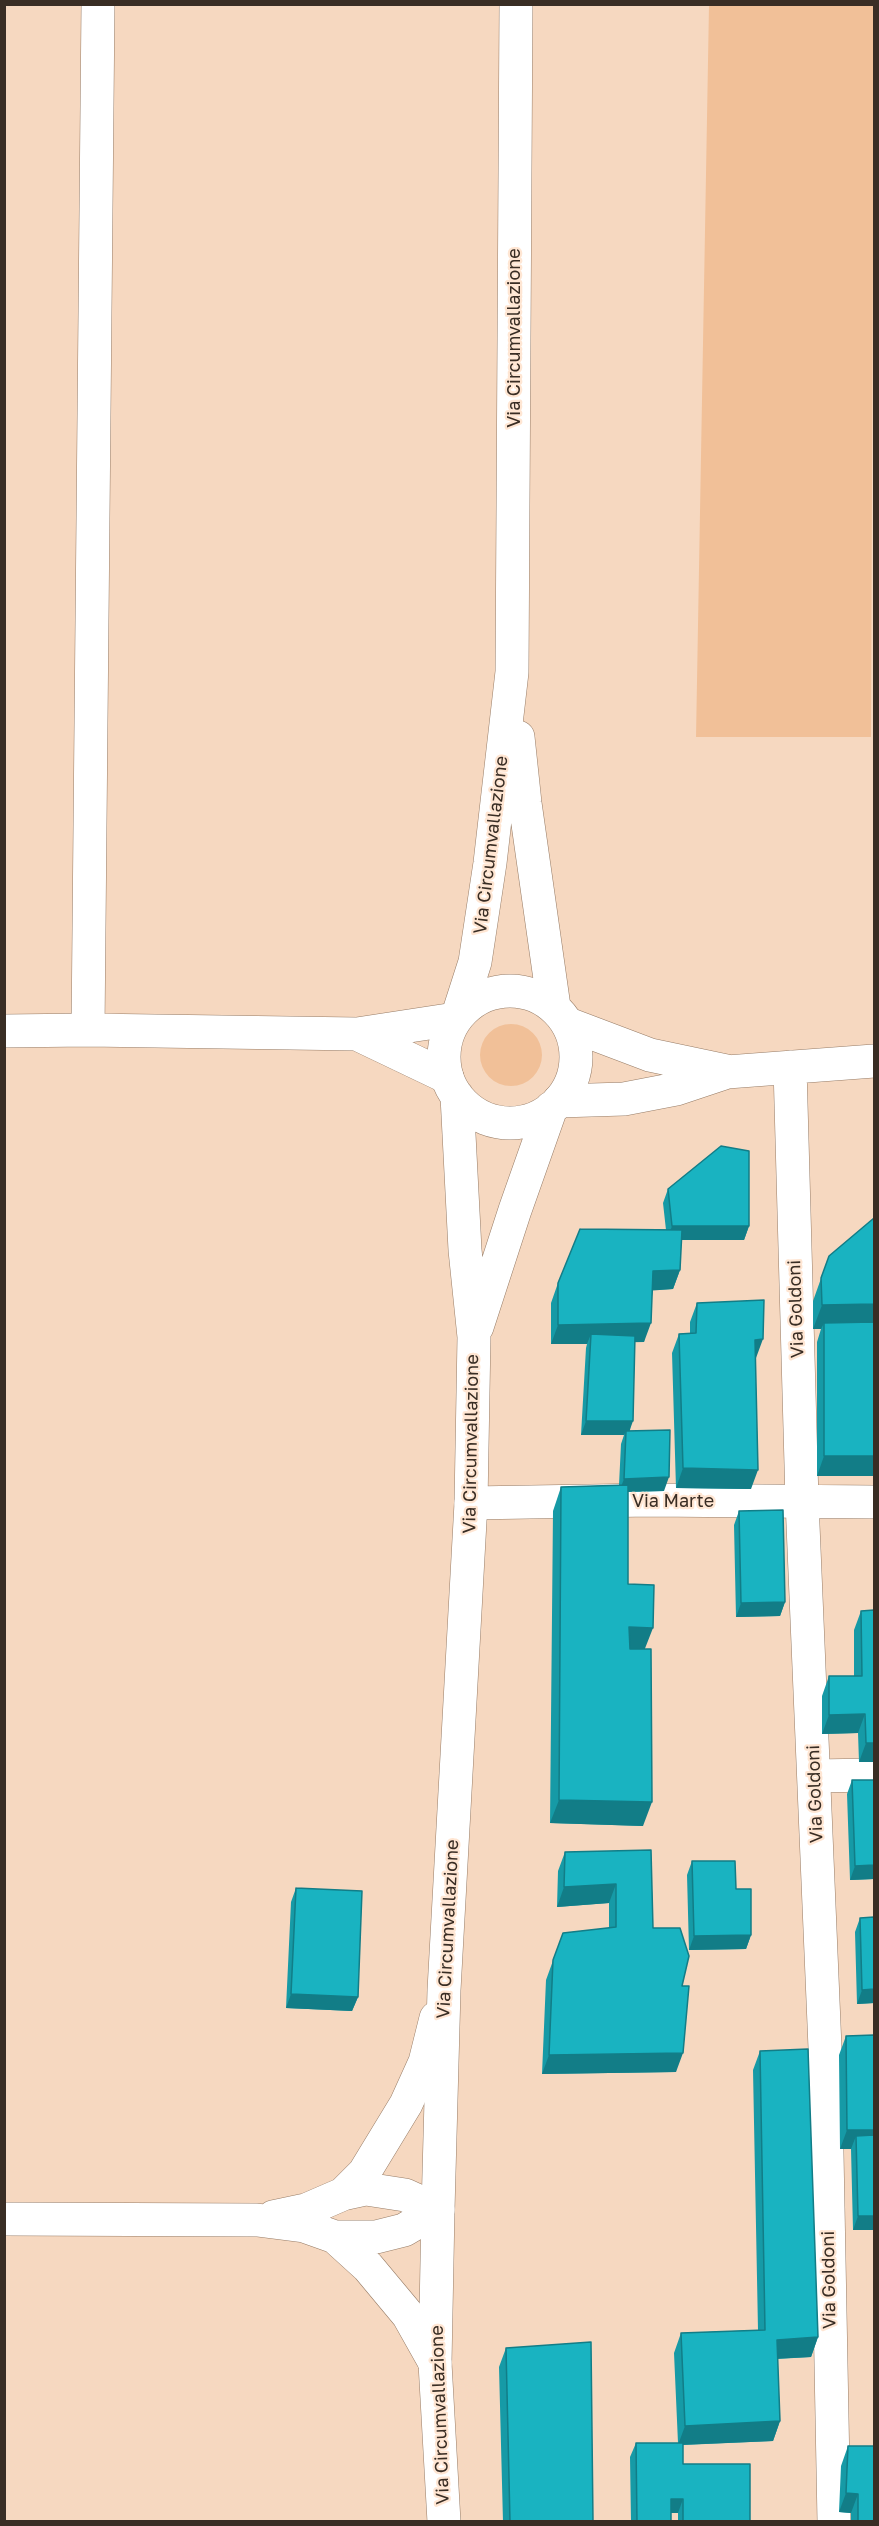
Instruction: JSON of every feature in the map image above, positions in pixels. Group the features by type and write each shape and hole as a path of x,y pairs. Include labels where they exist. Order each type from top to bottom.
{"street":[{"path":"88,1030 98,4"},
{"name":"Via Circumvallazione","path":"516,4 512,672 525,803 561,1015"},
{"name":"Via Circumvallazione","path":"457,1017 475,962 489,874 512,672"},
{"path":"561,1015 574,1043 576,1064 570,1083 555,1105 533,1119 512,1123 481,1117 472,1111 452,1086 443,1057 444,1047 457,1017 484,995 505,990 526,992 561,1015 650,1055 727,1072"},
{"path":"4,1031 357,1034 457,1017"},
{"path":"357,1034 452,1086"},
{"path":"555,1105 624,1099 675,1089 727,1072 874,1061"},
{"name":"Via Goldoni","path":"790,1067 801,1501 814,1776 840,2048 834,2522"},
{"name":"Via Circumvallazione","path":"444,2522 435,2363 438,2210 444,1990 471,1503 474,1337 452,1086"},
{"name":"Via Circumvallazione","path":"474,1337 515,1210 555,1105"},
{"name":"Via Marte","path":"471,1503 650,1500 874,1502"},
{"path":"814,1776 874,1775"},
{"path":"343,2194 364,2173 406,2104 425,2062 444,1990"},
{"path":"257,2220 306,2210 343,2194 366,2190 405,2195 438,2210"},
{"path":"4,2219 257,2220 304,2226 335,2237 376,2237 404,2230 438,2210"},
{"path":"335,2237 368,2267 408,2315 435,2363"}],"shaded area":[{"path":"709,5 874,5 871,737 696,737"},
{"path":"511,1024 533,1033 542,1055 533,1077 511,1086 489,1077 480,1055 489,1033"}],"building":[{"path":"721,1146 749,1151 749,1226 672,1226 668,1189"},
{"path":"874,1218 874,1304 822,1305 821,1278 829,1256"},
{"path":"580,1229 682,1230 680,1270 653,1271 651,1323 558,1325 558,1283"},
{"path":"764,1300 763,1339 755,1340 758,1470 683,1468 679,1334 696,1333 697,1303"},
{"path":"874,1322 874,1456 824,1456 824,1323"},
{"path":"591,1334 635,1336 633,1421 586,1421"},
{"path":"670,1430 669,1477 624,1479 626,1431"},
{"path":"628,1485 628,1584 654,1585 653,1628 629,1627 630,1649 651,1649 652,1802 559,1800 561,1487"},
{"path":"783,1510 785,1602 741,1603 739,1511"},
{"path":"874,1610 874,1743 866,1743 865,1714 829,1715 829,1676 862,1676 861,1611"},
{"path":"852,1780 874,1780 874,1865 855,1866"},
{"path":"651,1850 653,1928 680,1928 689,1956 682,1986 689,1986 683,2053 549,2055 553,1960 563,1933 616,1927 616,1884 564,1887 565,1852"},
{"path":"692,1861 735,1861 736,1889 751,1889 751,1935 694,1936"},
{"path":"296,1888 362,1891 358,1997 291,1994"},
{"path":"874,1917 874,1989 862,1990 860,1918"},
{"path":"874,2035 874,2130 847,2130 846,2036"},
{"path":"808,2049 818,2337 777,2340 780,2421 685,2426 681,2333 765,2330 760,2051"},
{"path":"874,2135 874,2216 858,2216 856,2136"},
{"path":"591,2342 593,2522 510,2522 506,2348"},
{"path":"636,2443 683,2443 683,2464 750,2464 750,2522 683,2522 683,2499 671,2499 671,2522 637,2522"},
{"path":"848,2446 874,2446 874,2522 858,2522 858,2494 846,2493"}]}
